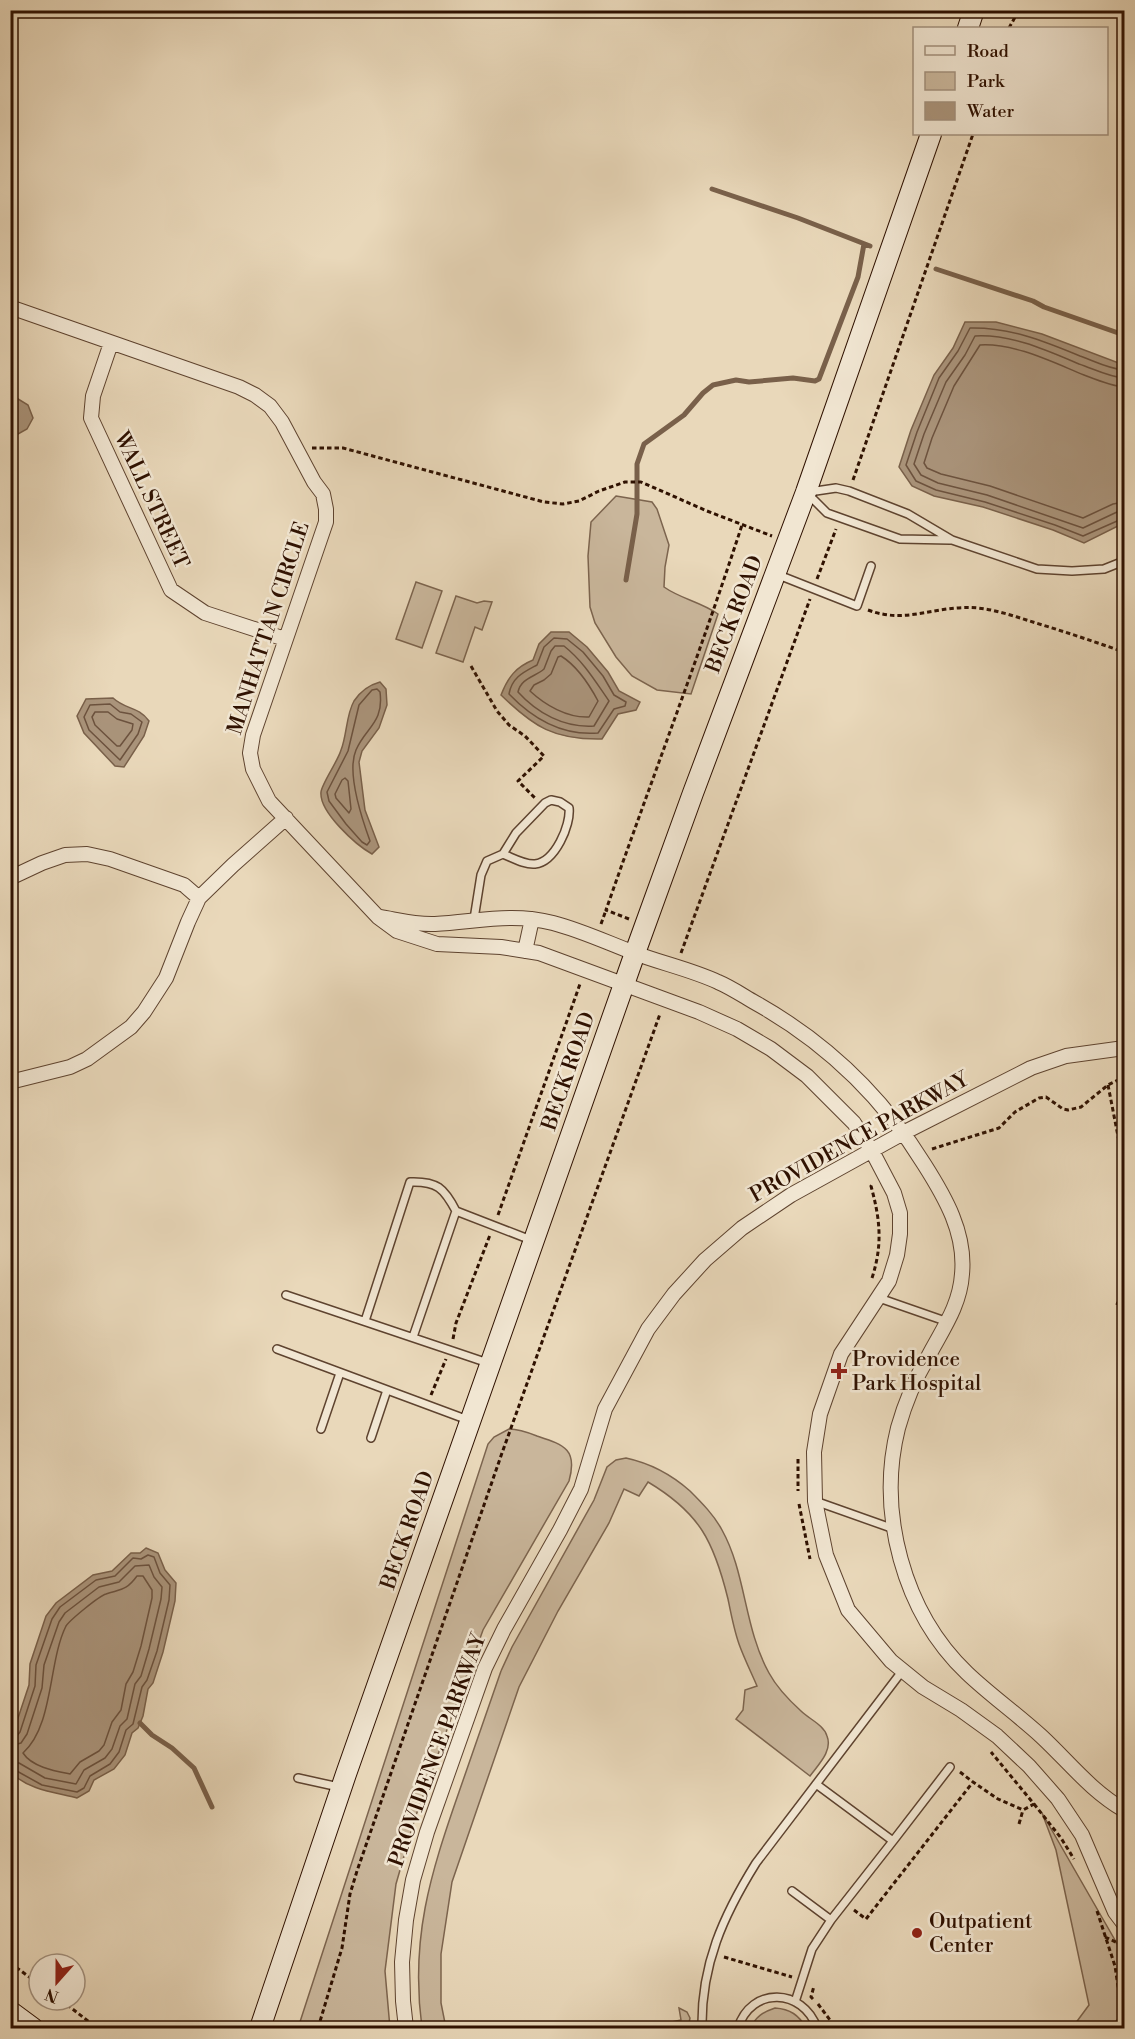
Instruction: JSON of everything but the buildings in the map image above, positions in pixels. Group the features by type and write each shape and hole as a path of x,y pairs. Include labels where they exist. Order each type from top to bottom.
{"main road":[{"path":"968,27 974,10"},
{"name":"BECK ROAD","path":"260,2028 341,1788 624,984 806,492 932,135"},
{"path":"10,2011 33,2028"}],"street":[{"name":"MANHATTAN CIRCLE","path":"10,308 239,387 255,394 270,406 282,422 323,494 326,515 321,537 252,735 250,753 253,769 269,801 378,917 397,932 418,940 437,944 501,947 569,963 737,1029 807,1076 854,1124 872,1151 894,1193 900,1213 897,1255 889,1281 841,1354 820,1414 814,1452 815,1501 826,1554 848,1610 891,1661 924,1687 997,1736 1029,1766 1058,1799 1082,1835 1115,1912 1125,1924"},
{"name":"WALL STREET","path":"111,343 93,396 91,418 171,590 205,613 285,639"},
{"path":"10,1082 87,1059 131,1027 144,1012 166,978 199,898 286,818"},
{"path":"10,878 65,855 87,854 110,859 184,885 199,898"},
{"path":"378,917 433,924 474,919 522,918 552,922 722,983 786,1020 824,1049 856,1077 905,1132 936,1182 955,1220 962,1244 962,1274 958,1295 948,1322 927,1358 908,1398 899,1426 890,1474 894,1529 901,1559 924,1617 941,1643 965,1671 1043,1738 1104,1798 1125,1810"},
{"path":"470,945 474,919"},
{"path":"525,951 532,919"},
{"name":"PROVIDENCE PARKWAY","path":"406,2028 402,1962 406,1920 413,1880 427,1832 485,1668 581,1489 605,1409 648,1329 674,1294 705,1260 742,1228 791,1195 905,1132 1031,1068 1066,1056 1125,1048"}],"lane":[{"path":"806,492 836,488 849,491 908,514 952,540 1037,569 1072,571 1104,569 1125,561"},
{"path":"806,492 827,513 900,538 952,540"},
{"path":"775,574 857,606 871,566"},
{"path":"474,919 481,875 487,861 504,854 516,833 543,805 551,800 560,802 568,808 570,818 552,854 536,864 527,864 504,854"},
{"path":"365,1321 410,1182 424,1181 446,1191 456,1211 534,1241"},
{"path":"412,1337 456,1211"},
{"path":"286,1295 490,1364"},
{"path":"879,1298 948,1322"},
{"path":"277,1349 471,1420"},
{"path":"321,1429 340,1373"},
{"path":"371,1438 387,1390"},
{"path":"815,1501 894,1529"},
{"path":"702,2028 703,1994 711,1954 735,1896 756,1863 903,1670"},
{"path":"795,2002 812,1949 831,1920 950,1767"},
{"path":"298,1778 341,1788"},
{"path":"816,1784 893,1841"},
{"path":"792,1891 831,1920"},
{"path":"738,2028 744,2015 753,2005 776,1997 801,2005 811,2015 817,2028"}],"path":[{"path":"1010,27 1019,10"},
{"path":"849,491 974,135"},
{"path":"295,448 343,448 544,502 563,504 579,501 626,482 640,482 787,542"},
{"path":"677,966 840,518"},
{"path":"645,925 606,910 655,769 686,690 742,524"},
{"path":"857,606 892,617 903,617 952,607 979,608 1029,621 1125,652"},
{"path":"471,666 497,711 508,725 525,736 544,756 518,781 543,805"},
{"path":"318,2028 339,1961 350,1894 357,1871 502,1453 665,999"},
{"path":"427,1404 451,1350 456,1323 494,1226 555,1054"},
{"path":"1108,1085 1125,1167"},
{"path":"1116,1303 1125,1306"},
{"path":"950,1767 958,1770 973,1782"},
{"path":"1034,1804 1061,1838 1076,1862"},
{"path":"1019,1824 1023,1810"},
{"path":"1094,1903 1115,1966 1122,2020"},
{"path":"1105,1937 1125,1946"},
{"path":"711,1954 793,1977 811,1997"},
{"path":"10,1963 27,1975"},
{"path":"76,2012 97,2028"}],"green space":[{"path":"616,496 652,502 657,509 669,545 664,587 718,614 691,694 657,690 632,676 616,657 595,623 590,607 588,556 591,522"},
{"path":"416,582 442,591 422,648 396,639"},
{"path":"456,596 477,603 492,602 482,630 475,627 463,662 436,653"},
{"path":"509,1429 555,1442 566,1450 572,1462 569,1481 483,1630 415,1818 396,1884 385,1971 390,2028 298,2028 488,1444 494,1437"},
{"path":"626,1458 652,1466 676,1480 690,1491 715,1519 736,1564 754,1638 769,1673 788,1698 804,1714 820,1725 825,1732 828,1747 810,1776 736,1719 743,1710 745,1690 757,1686 737,1639 723,1579 710,1545 702,1531 680,1505 648,1482 639,1496 624,1489 609,1523 558,1611 519,1687 452,1882 441,1954 441,2003 446,2028 422,2028 419,1965 421,1936 431,1880 501,1671 512,1647 594,1500 607,1467 616,1460"},
{"path":"1042,1813 1119,1947 1124,1949 1124,2011 1111,2028 1072,2028 1089,2005 1056,1850"},
{"path":"679,2008 687,2012 690,2018 688,2028 643,2028 681,2020"},
{"path":"775,2008 794,2014 806,2028 751,2028 760,2015"}],"water":[{"path":"965,322 996,322 1042,334 1124,365 1124,523 1084,543 1053,530 983,507 934,496 912,486 899,467 911,430 934,375 953,348"},
{"path":"10,394 28,405 33,418 27,429 11,438"},
{"path":"551,632 569,632 587,647 608,672 619,691 640,702 636,710 618,714 602,739 571,737 546,729 524,716 501,695 513,673 533,660 539,644"},
{"path":"380,682 386,689 387,705 379,728 362,751 359,762 365,810 379,847 372,854 348,836 332,818 322,800 321,792 341,750 349,712 354,701 365,689"},
{"path":"113,698 141,713 149,721 144,736 124,767 115,766 84,733 77,716 86,699"},
{"path":"146,1548 158,1553 165,1570 176,1583 175,1601 163,1652 153,1683 148,1689 143,1716 138,1728 132,1733 125,1755 114,1769 94,1780 89,1791 77,1798 42,1790 18,1779 11,1773 11,1739 29,1685 30,1664 46,1616 56,1603 93,1575 112,1571 131,1553 140,1553"}],"waterway":[{"path":"712,189 798,218 870,246"},
{"path":"626,580 637,514 637,464 644,444 684,415 713,385 736,380 749,382 793,378 815,381 819,379 858,277 864,244"},
{"path":"936,269 1033,301 1124,335"},
{"path":"140,1723 194,1768 212,1807"}],"place":[{"name":"Providence Park Hospital","path":"839,1371"},
{"name":"Outpatient Center","path":"917,1933"}]}
